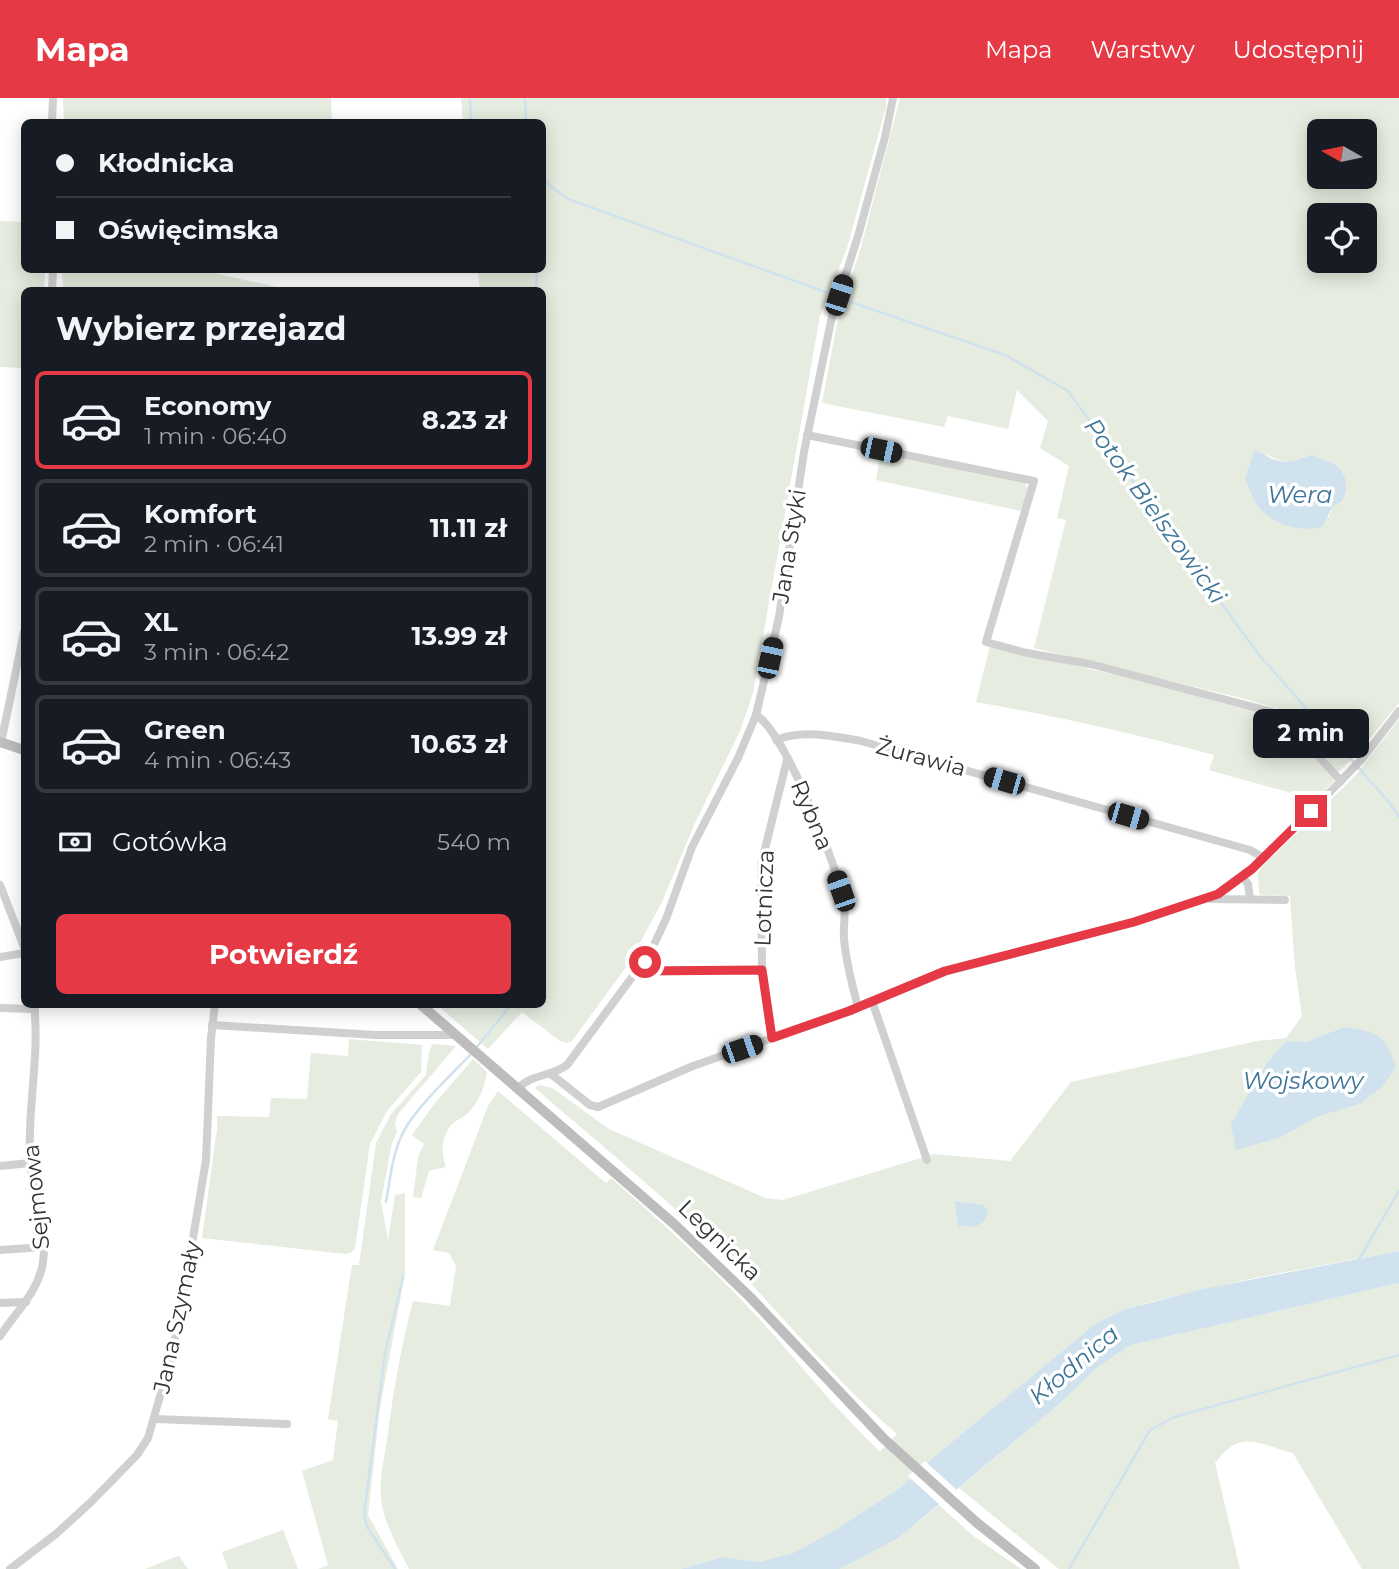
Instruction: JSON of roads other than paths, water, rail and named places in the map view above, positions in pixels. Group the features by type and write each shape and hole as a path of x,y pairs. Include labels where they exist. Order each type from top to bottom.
{"main road":[{"path":"0,743 21,749"},
{"name":"Legnicka","path":"425,1008 705,1252 884,1439 976,1522 1035,1569"}],"street":[{"path":"52,119 53,98"},
{"name":"Jana Styki","path":"518,1089 526,1080 563,1068 639,971 661,932 692,847 757,715 779,617 807,435 831,321 886,137 893,98"},
{"path":"807,435 1034,481 986,642 1027,653 1090,664 1272,712 1286,721 1341,781"},
{"path":"0,743 21,646"},
{"path":"551,1074 590,1105 598,1107 693,1066 858,1007 926,978 1134,922 1218,894 1264,858 1341,781 1362,759 1399,711"},
{"name":"Rybna","path":"757,715 765,722 788,760 811,807 841,891 844,903 845,946 858,1007"},
{"name":"Żurawia","path":"776,740 788,736 822,735 861,741 1250,850 1264,858"},
{"name":"Lotnicza","path":"772,1038 762,970 761,859 788,760"},
{"path":"1243,877 1248,884 1250,899"},
{"path":"0,885 21,939"},
{"path":"1198,902 1217,899 1285,900"},
{"path":"0,957 21,954"},
{"path":"639,971 762,970"},
{"path":"872,1001 927,1160"},
{"path":"0,1008 21,1007"},
{"name":"Sejmowa","path":"0,1336 26,1302 40,1278 44,1247 30,1163 34,1008"},
{"name":"Jana Szymały","path":"10,1569 55,1534 131,1461 144,1447 155,1419 180,1316 204,1173 214,1008"},
{"path":"212,1025 459,1038"},
{"path":"0,1166 30,1163"},
{"path":"0,1250 44,1247"},
{"path":"0,1303 26,1302"},
{"path":"155,1419 287,1424"}],"water":[{"name":"Wera","path":"1254,451 1285,461 1311,455 1335,464 1340,469 1345,478 1346,491 1342,501 1333,506 1322,527 1305,529 1289,526 1274,520 1261,510 1245,480"},
{"name":"Wojskowy","path":"1344,1027 1373,1033 1388,1047 1396,1067 1382,1087 1360,1104 1317,1117 1281,1137 1236,1150 1231,1124 1268,1061 1286,1041 1306,1042"},
{"path":"954,1201 983,1205 988,1212 984,1222 974,1227 958,1226"},
{"name":"Kłodnica","path":"1399,1251 1399,1283 1131,1345 1099,1366 1056,1407 897,1539 840,1569 680,1569 723,1557 758,1562 793,1553 835,1530 901,1487 1095,1324 1122,1310 1203,1289"}],"waterway":[{"path":"470,98 471,119"},
{"name":"Potok Bielszowicki","path":"525,98 526,119"},
{"name":"Potok Bielszowicki","path":"546,181 568,199 831,294"},
{"path":"536,287 537,273"},
{"name":"Potok Bielszowicki","path":"842,299 1005,355 1068,391 1259,655 1388,801 1399,817"},
{"path":"476,1048 509,1008"},
{"path":"386,1202 395,1152 406,1127 433,1093 472,1053"},
{"name":"Potok Bielszowicki","path":"1358,1261 1399,1191"},
{"path":"395,1569 367,1527 364,1514 385,1354 403,1277"},
{"path":"1069,1569 1150,1430 1174,1417 1399,1355"}]}
